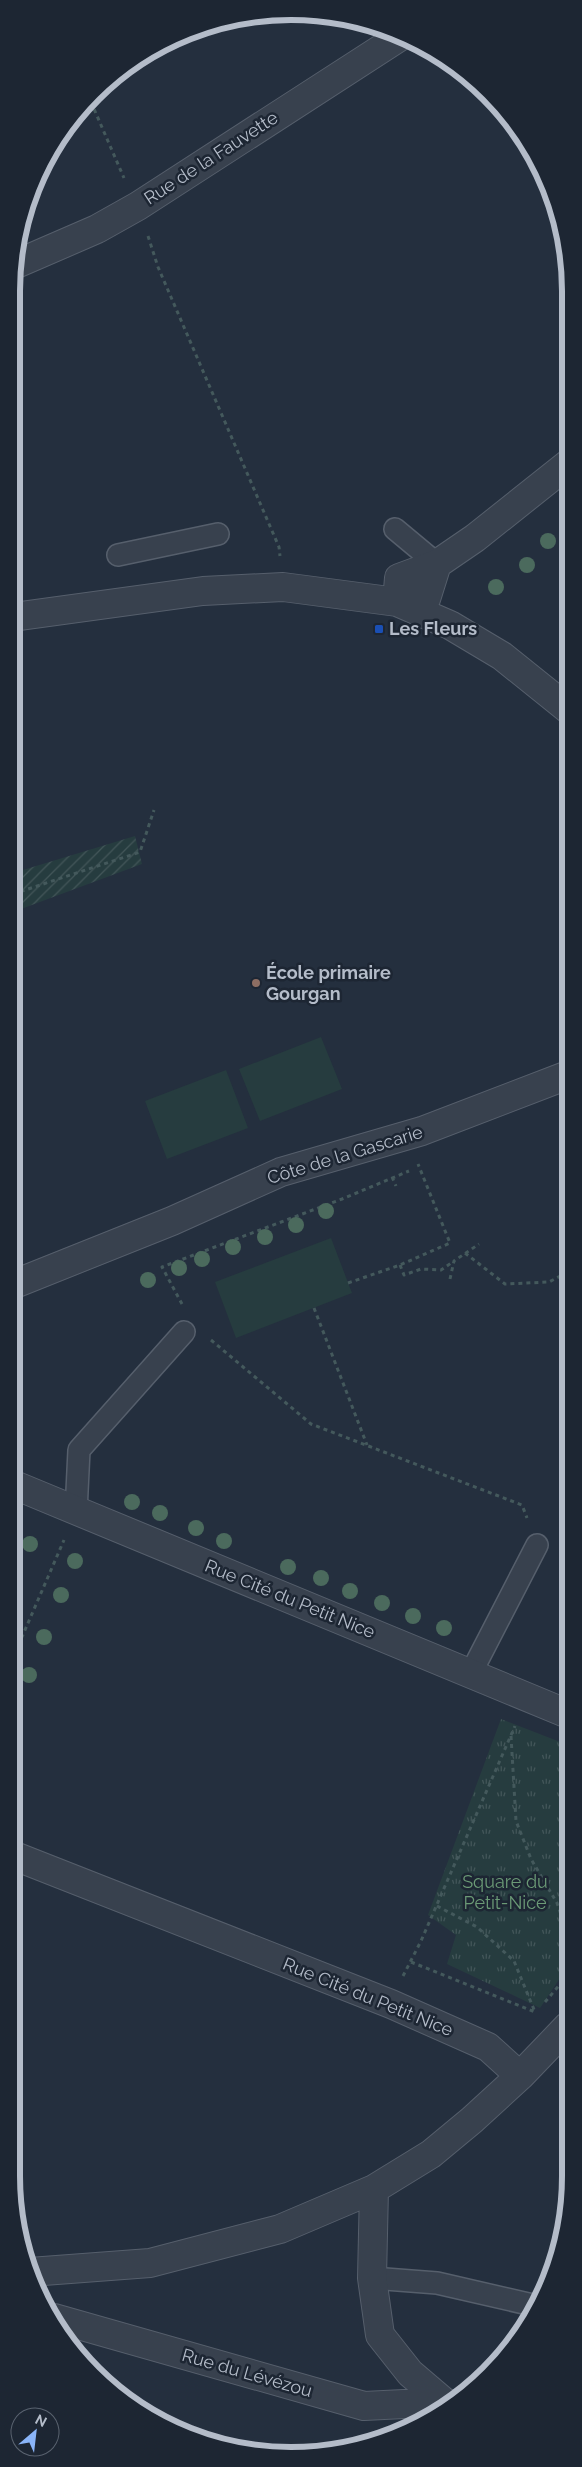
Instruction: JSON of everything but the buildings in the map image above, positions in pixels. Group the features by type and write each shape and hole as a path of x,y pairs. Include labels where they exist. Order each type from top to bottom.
{"street":[{"name":"Rue de la Fauvette","path":"22,263 97,229 138,206 394,41"},
{"path":"20,616 202,591 284,587 397,602 426,599 437,564 475,538 562,469"},
{"path":"397,602 450,625 502,656 562,704"},
{"name":"Côte de la Gascarie","path":"20,1282 172,1221 281,1172 422,1132 562,1077"},
{"name":"Rue Cité du Petit Nice","path":"20,1488 562,1712"},
{"name":"Rue Cité du Petit Nice","path":"20,1858 391,2004 488,2047 520,2076"},
{"path":"37,2271 150,2263 280,2229 374,2189 431,2154 520,2076 562,2032"},
{"path":"374,2189 372,2278 380,2335 410,2373 443,2400"},
{"name":"Rue du Lévézou","path":"61,2320 364,2406 438,2403"}],"lane":[{"path":"395,529 437,564"},
{"path":"118,554 218,534"},
{"path":"76,1512 79,1450 189,1328"},
{"path":"471,1673 538,1545"},
{"path":"372,2278 437,2283 530,2304"}],"path":[{"path":"93,105 126,182"},
{"path":"158,267 279,547"},
{"path":"20,892 140,852 154,810"},
{"path":"348,1283 400,1265 450,1243 419,1167 342,1199 162,1267 189,1328 311,1424 522,1505 538,1545"},
{"path":"392,1177 396,1186"},
{"path":"400,1265 404,1274 421,1270 441,1270 479,1244"},
{"path":"465,1253 506,1284 549,1282 562,1275"},
{"path":"450,1280 454,1260"},
{"path":"314,1308 367,1446"},
{"path":"20,1642 76,1512"},
{"path":"400,1982 411,1962 528,1698"},
{"path":"511,1735 516,1821 531,1859 557,1903 562,1917"},
{"path":"436,1906 477,1927 514,1961 535,2012"},
{"path":"411,1962 535,2012"},
{"path":"535,2012 562,1982"}],"green space":[{"path":"135,836 142,864 20,909 20,871"},
{"path":"321,1037 342,1089 260,1121 239,1069"},
{"path":"226,1070 248,1128 167,1159 145,1101"},
{"path":"331,1238 352,1293 236,1338 215,1282"},
{"name":"Square du Petit-Nice","path":"501,1719 562,1743 562,1975 540,2008 447,1964 456,1935 428,1915"}],"place":[{"name":"Les Fleurs","path":"379,629"},
{"name":"École primaire Gourgan","path":"256,983"}]}
